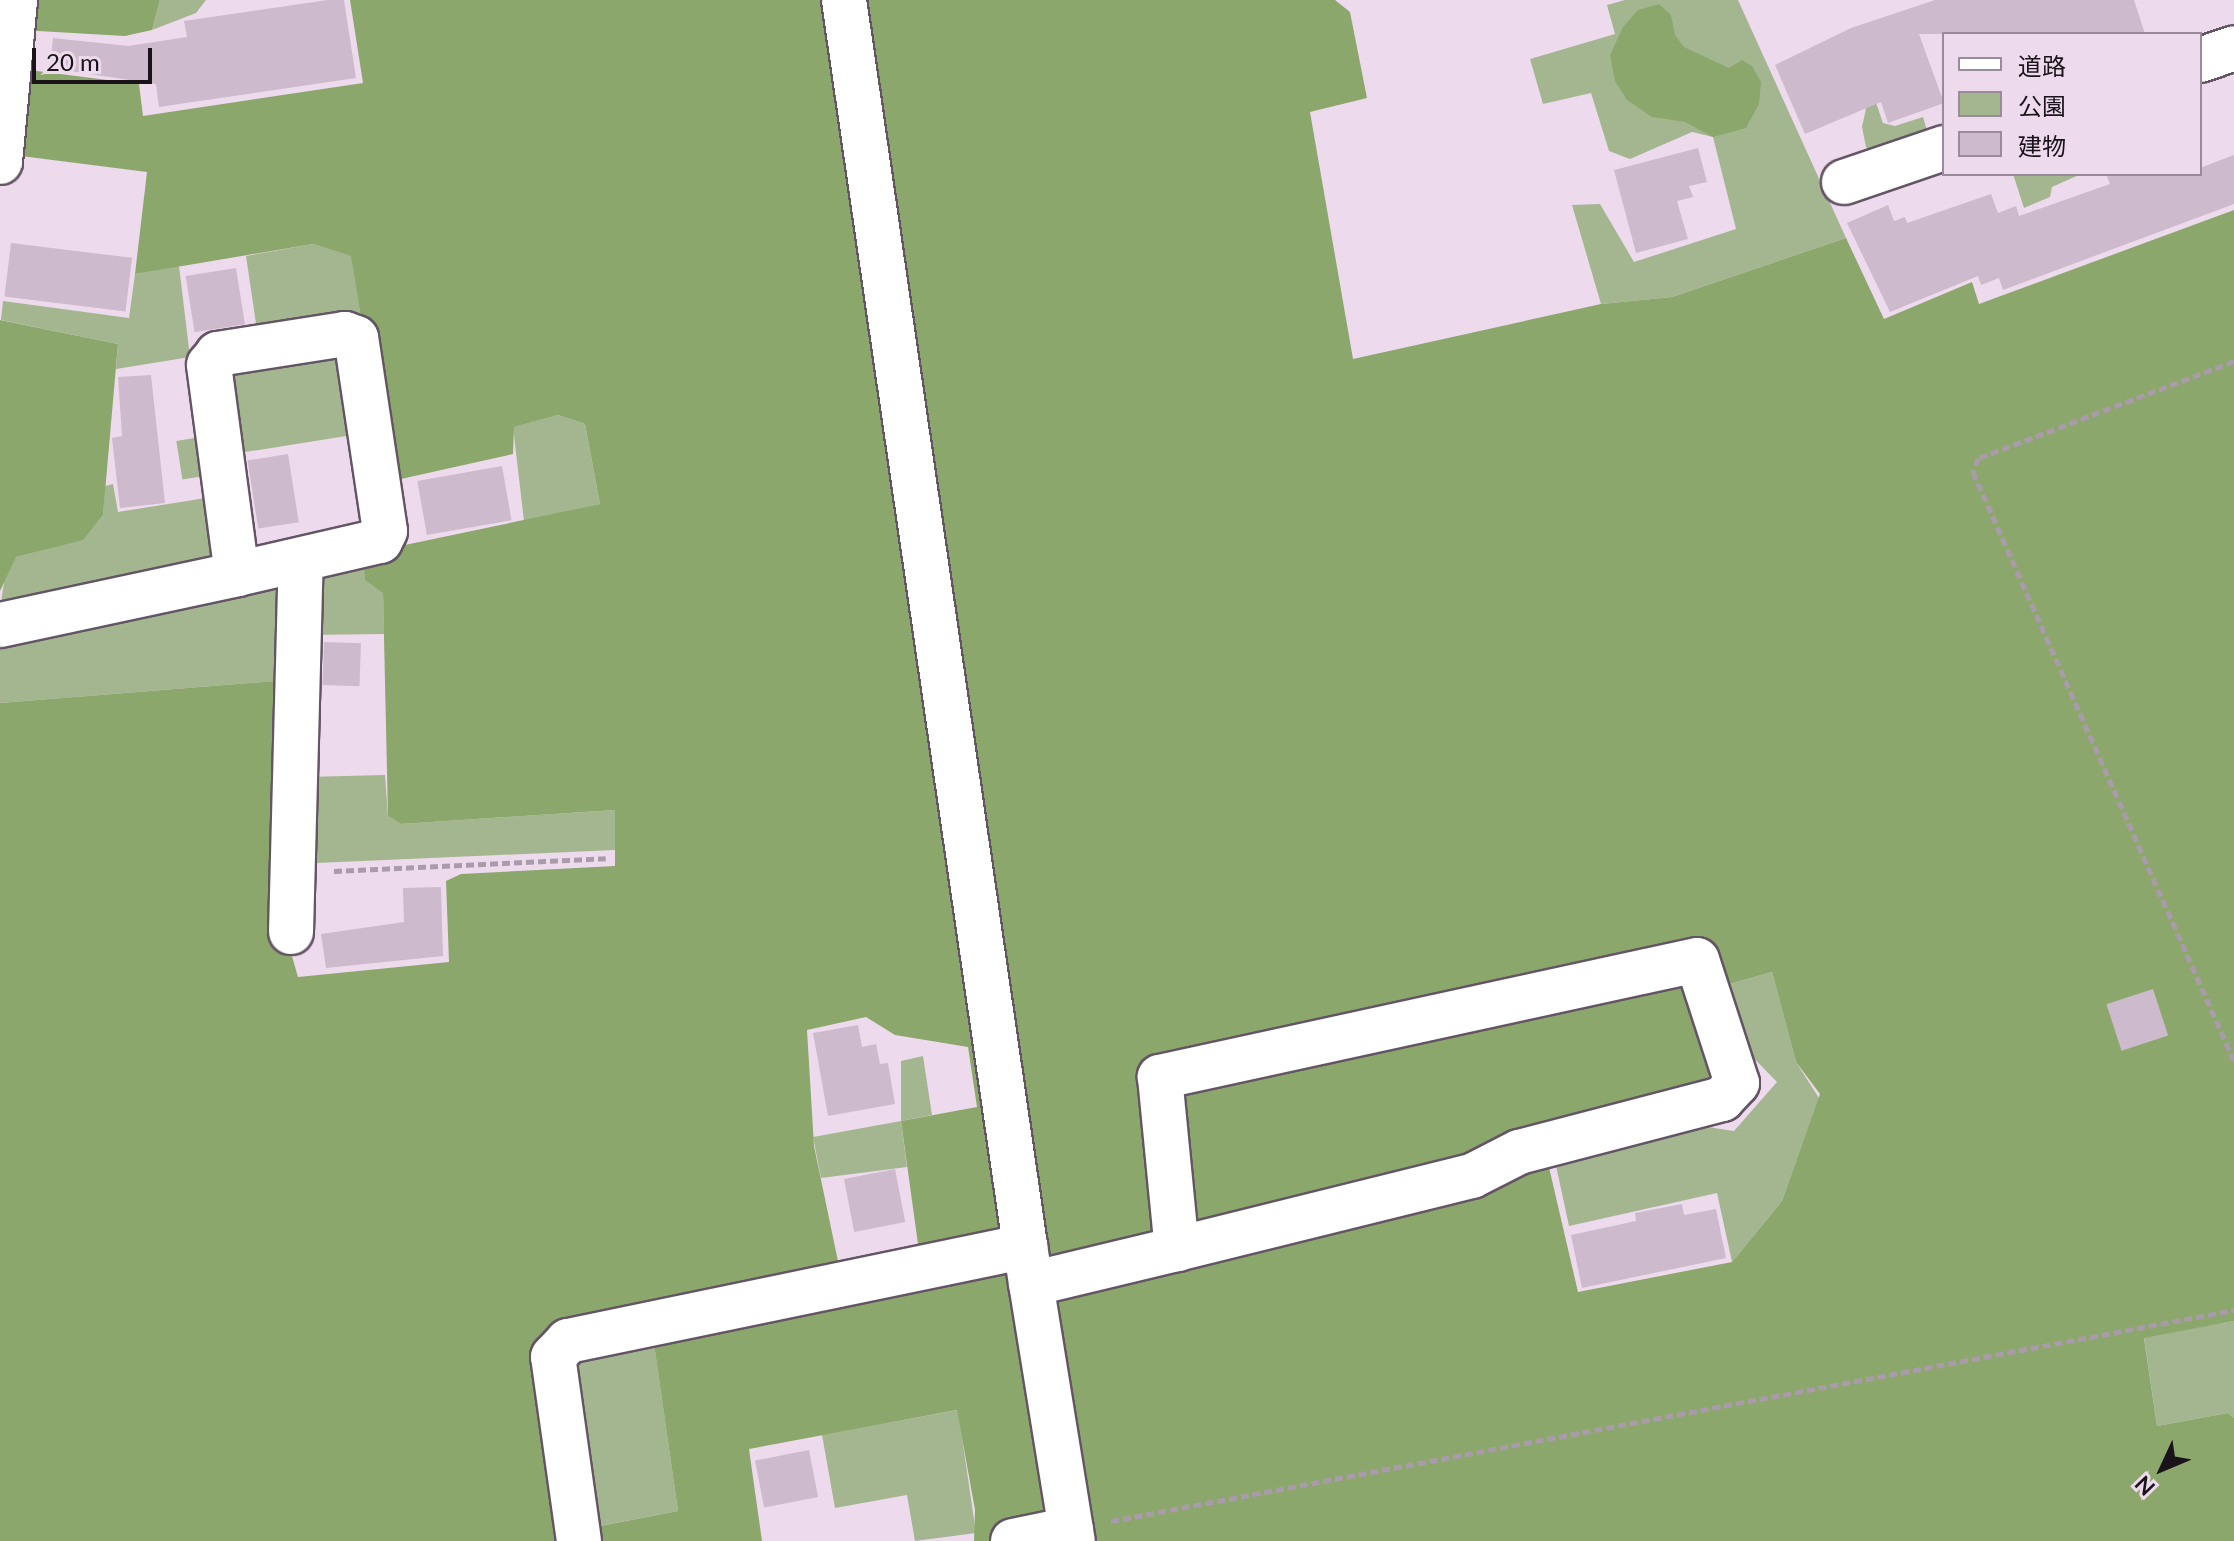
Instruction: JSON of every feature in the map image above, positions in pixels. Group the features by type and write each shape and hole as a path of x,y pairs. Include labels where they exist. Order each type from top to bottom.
{"street":[{"path":"0,162 15,0"},
{"path":"844,0 1028,1265 1072,1535 1013,1541"},
{"path":"2202,59 2234,48"},
{"path":"1844,182 1942,149"},
{"path":"0,625 237,574 301,560 380,541 385,531 356,338 345,334 218,354 209,365 237,574"},
{"path":"291,932 301,560"},
{"path":"579,1541 553,1357 568,1341 1028,1265 1177,1249 1472,1176 1519,1152 1722,1099 1737,1083 1697,960 1160,1077 1177,1249"}],"path":[{"path":"2234,361 1978,458 1973,472 2234,1061"},
{"path":"293,873 606,858"},
{"path":"1072,1535 2234,1310"}],"green space":[{"path":"0,0 160,0 152,30 125,36 3,29"},
{"path":"160,0 206,0 196,13 152,30"},
{"path":"350,0 1335,0 1350,12 1367,98 1310,112 1353,359 1601,304 1672,297 1846,238 1884,319 1972,282 1979,304 2234,210 2234,1321 2144,1338 2157,1426 2228,1413 2234,1418 2234,1541 974,1541 975,1510 957,1410 749,1449 762,1541 0,1541 0,703 276,681 287,939 298,977 449,962 446,881 461,874 615,866 615,810 401,824 388,816 383,593 365,580 364,559 400,546 600,504 585,424 558,415 514,427 513,454 401,479 387,471 351,256 313,244 135,274 147,172 13,155 21,69 139,84 143,116 363,83","holes":["1772,972 1796,1062 1820,1094 1782,1201 1732,1262 1578,1292 1548,1163 1698,1092 1735,1039 1722,986","866,1017 895,1035 968,1047 977,1107 901,1121 922,1273 844,1290 814,1146 807,1030","652,1330 678,1511 584,1529 574,1346"]},
{"path":"1625,0 1738,0 1846,238 1672,297 1601,304 1572,205 1600,204 1634,262 1736,229 1713,137 1692,132 1630,159 1609,151 1591,93 1543,104 1530,59 1615,34 1607,5"},
{"path":"1659,4 1671,15 1675,35 1684,47 1729,68 1742,60 1752,66 1761,82 1759,104 1746,128 1713,137 1685,122 1652,117 1627,100 1615,81 1610,55 1623,27 1638,10"},
{"path":"1865,71 1883,123 1895,126 1923,117 1931,144 1881,160 1866,147 1862,127 1867,104"},
{"path":"2014,176 2077,176 2052,187 2050,197 2024,208"},
{"path":"313,244 352,256 363,318 258,337 246,256"},
{"path":"179,266 190,357 116,369 118,344 1,320 3,301 129,318 135,274"},
{"path":"0,320 118,344 103,515 83,540 16,557 0,591"},
{"path":"336,352 359,434 233,454 230,367"},
{"path":"558,415 585,424 600,504 524,521 513,427"},
{"path":"201,437 207,476 182,479 176,441"},
{"path":"113,484 118,512 212,497 216,559 0,610 6,568 16,557 83,539 103,515 105,486"},
{"path":"364,559 383,592 384,634 306,635 315,569"},
{"path":"278,574 289,694 276,681 0,703 0,633"},
{"path":"385,775 388,816 401,824 615,810 615,850 317,863 305,855 305,777"},
{"path":"1772,972 1796,1062 1819,1098 1782,1201 1732,1262 1717,1193 1569,1226 1555,1161 1701,1126 1734,1131 1777,1082 1735,1039 1722,986"},
{"path":"923,1056 932,1115 901,1121 901,1061"},
{"path":"901,1121 907,1167 821,1178 813,1137"},
{"path":"2234,1321 2234,1418 2228,1413 2157,1426 2144,1337"},
{"path":"652,1329 678,1511 583,1529 573,1346"},
{"path":"958,1410 976,1533 915,1541 907,1495 835,1508 822,1435"}],"building":[{"path":"344,0 356,78 159,107 156,84 50,68 53,38 128,46 187,37 184,21"},
{"path":"1935,0 2134,0 2144,32 1919,34 1942,104 1888,123 1881,102 1805,134 1775,65 1851,28"},
{"path":"1698,148 1707,182 1689,186 1693,197 1677,201 1688,239 1636,253 1614,170"},
{"path":"2234,155 2234,204 2003,290 1999,278 1981,285 1978,276 1890,312 1847,223 1888,205 1894,221 1905,217 1907,223 1991,194 1998,213 2016,206 2019,216 2110,184 2107,176 2202,176 2202,167"},
{"path":"11,243 132,258 126,311 4,297"},
{"path":"236,268 245,324 195,332 186,276"},
{"path":"151,375 165,503 120,508 112,438 122,436 118,377"},
{"path":"288,454 299,522 258,529 248,460"},
{"path":"502,466 512,520 427,535 417,481"},
{"path":"324,642 361,643 359,686 322,685"},
{"path":"441,887 443,956 326,968 321,934 404,922 403,888"},
{"path":"2153,989 2168,1036 2122,1051 2106,1004"},
{"path":"858,1025 862,1047 876,1044 880,1064 888,1063 895,1104 828,1116 813,1033"},
{"path":"895,1169 905,1222 854,1232 844,1179"},
{"path":"1682,1204 1684,1215 1716,1209 1726,1258 1582,1288 1571,1235 1636,1221 1635,1213"},
{"path":"809,1450 818,1497 764,1508 755,1460"}]}
